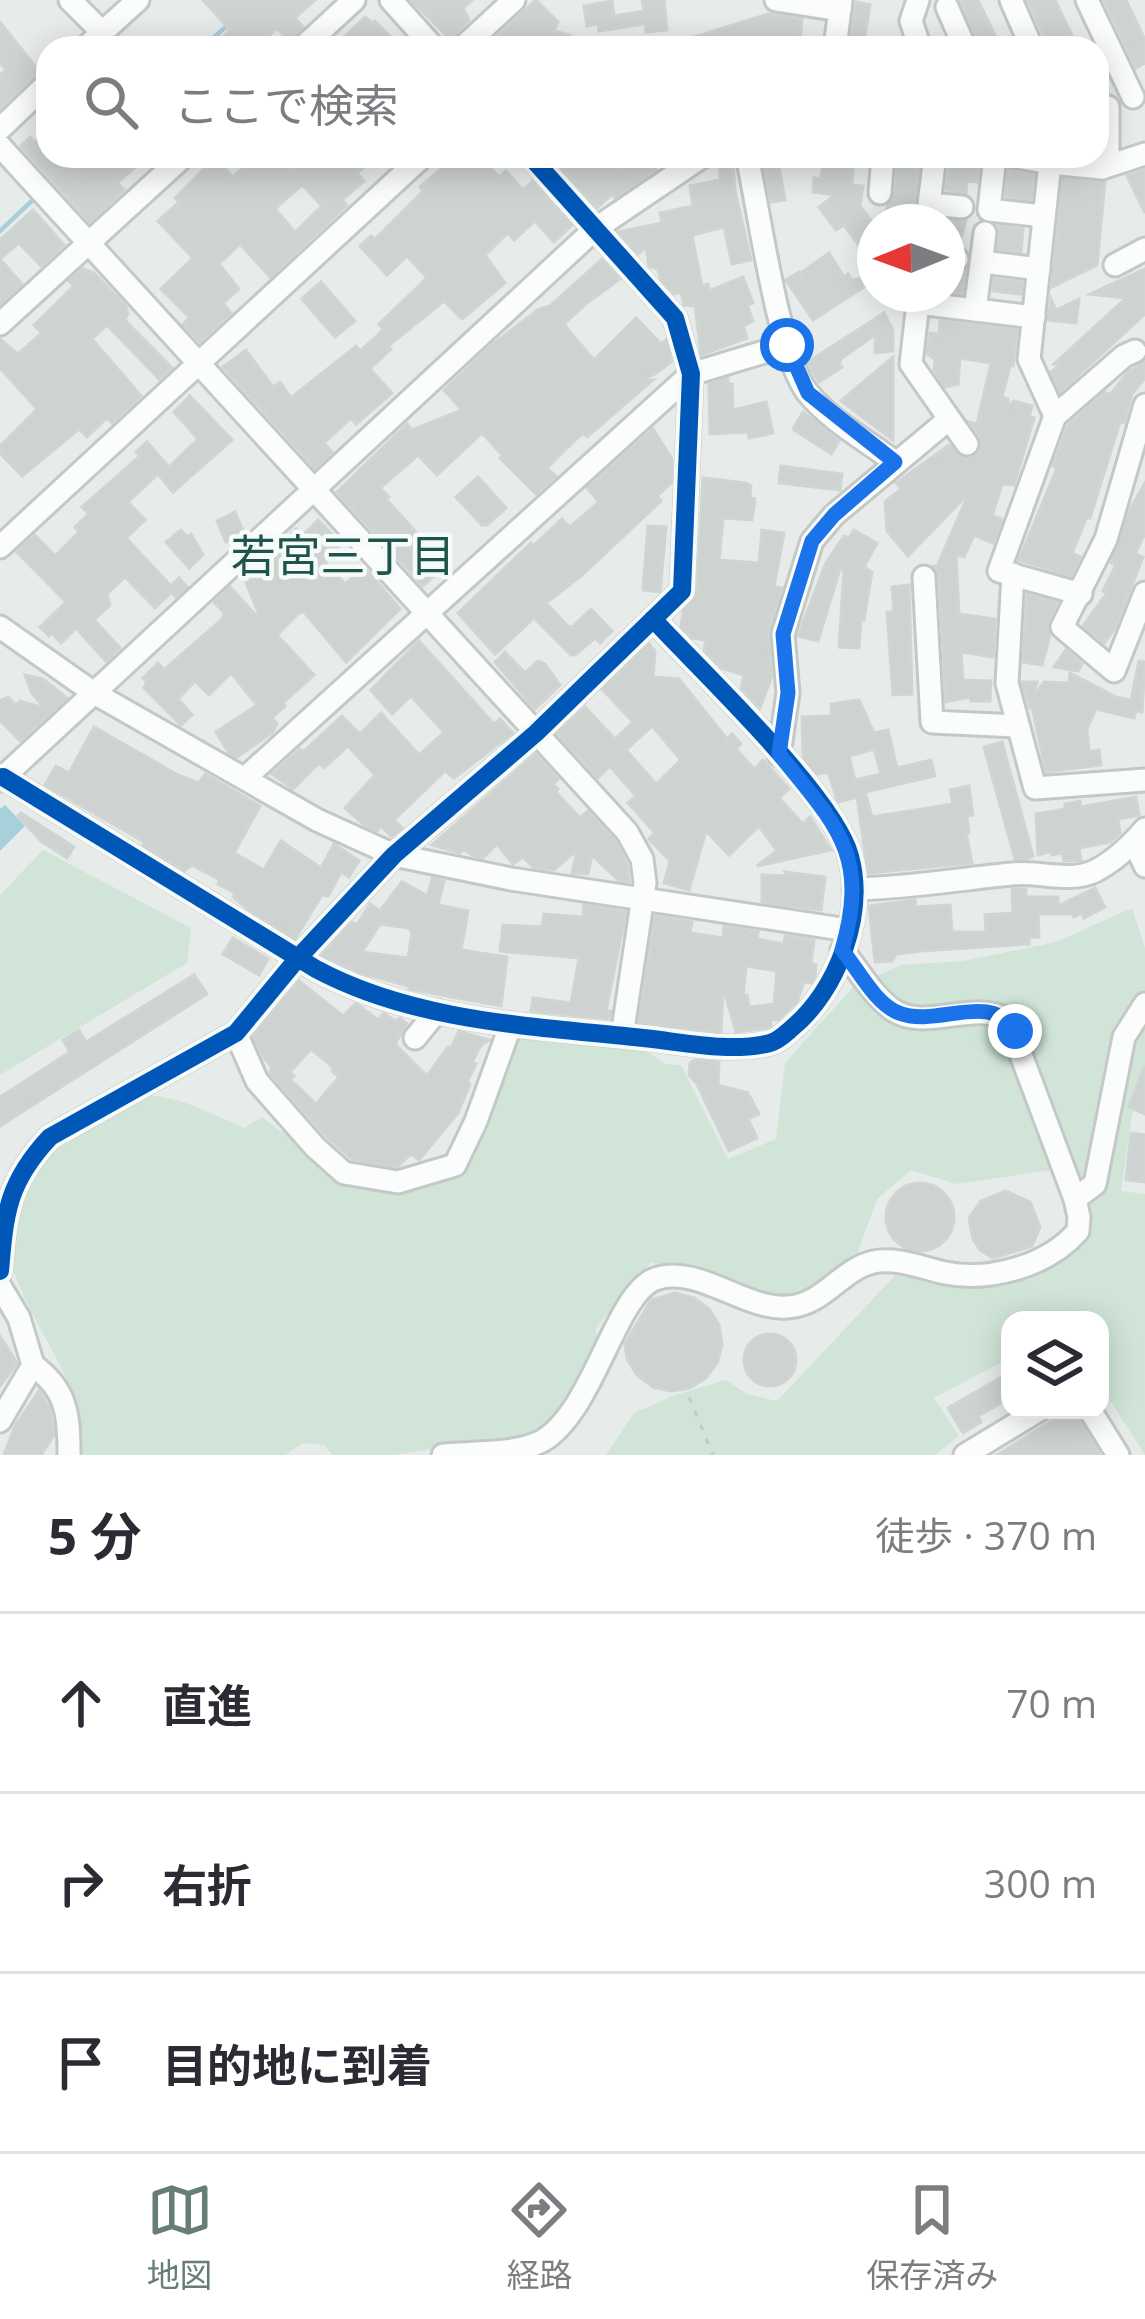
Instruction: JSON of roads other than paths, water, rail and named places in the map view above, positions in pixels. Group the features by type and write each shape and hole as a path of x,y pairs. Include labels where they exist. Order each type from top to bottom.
{"street":[{"path":"70,0 91,36"},
{"path":"98,36 138,0"},
{"path":"315,36 354,0"},
{"path":"391,0 423,36"},
{"path":"475,36 514,0"},
{"path":"776,0 841,5 837,36"},
{"path":"916,36 910,21 918,0"},
{"path":"1011,0 1027,36"},
{"path":"1087,0 1107,36"},
{"path":"946,7 959,36"},
{"path":"1109,40 1139,94 1109,106"},
{"path":"0,129 36,94"},
{"path":"0,146 627,832 642,859 643,898 622,1036"},
{"path":"1109,166 1145,154"},
{"path":"0,324 171,168"},
{"path":"5,532 410,168"},
{"path":"0,1270 2,1220 9,1195 50,1137 236,1033 394,855 536,734 682,591 691,374 675,318 541,168"},
{"path":"653,619 779,754 835,823 850,856 854,890 834,975 813,1011 774,1043 724,1046 622,1036 512,1024 394,1003 350,987 298,958 2,779 595,229 685,168"},
{"path":"750,168 787,345 808,393 895,462"},
{"path":"880,193 883,168"},
{"path":"933,168 929,203 937,204"},
{"path":"993,168 988,210 1044,216"},
{"path":"1049,168 1029,359 1055,416"},
{"path":"975,310 985,233"},
{"path":"1115,266 1145,249"},
{"path":"982,262 1039,269"},
{"path":"965,308 1034,317"},
{"path":"917,312 911,364 967,444"},
{"path":"245,778 691,374 787,345"},
{"path":"1081,594 999,572 1055,416 1135,351"},
{"path":"1145,405 1106,539 1062,627 1114,671 1145,593"},
{"path":"779,754 788,693 783,634 812,541 834,515 948,420"},
{"path":"1013,574 1007,683 1034,788 1145,780"},
{"path":"924,577 932,722 1017,726"},
{"path":"0,627 94,693 316,820 394,855 511,879 643,898 845,940"},
{"path":"854,890 1018,873 1068,876 1093,872 1140,835 1145,866"},
{"path":"443,1455 520,1448 542,1441 582,1398 638,1290 657,1278 687,1279 784,1308 814,1301 860,1266 881,1260 948,1274 987,1275 1051,1253 1078,1231 1075,1199 1008,1020 994,1011 915,1016 896,1012 863,979 845,940"},
{"path":"1075,1199 1095,1184 1124,1037 1145,1004"},
{"path":"415,1037 437,1011"},
{"path":"236,1033 256,1081 315,1147 344,1173 398,1182 454,1165 476,1121 512,1024"},
{"path":"0,1286 19,1318 33,1365 51,1378 65,1398 69,1455"},
{"path":"0,1421 33,1365"},
{"path":"964,1455 1025,1419"},
{"path":"1096,1419 1118,1455"}],"water":[{"path":"5,805 25,826 0,851 0,809"}],"waterway":[{"path":"216,36 229,24"},
{"path":"0,231 37,196"}],"district":[{"name":"若宮三丁目","path":"343,554"}]}
